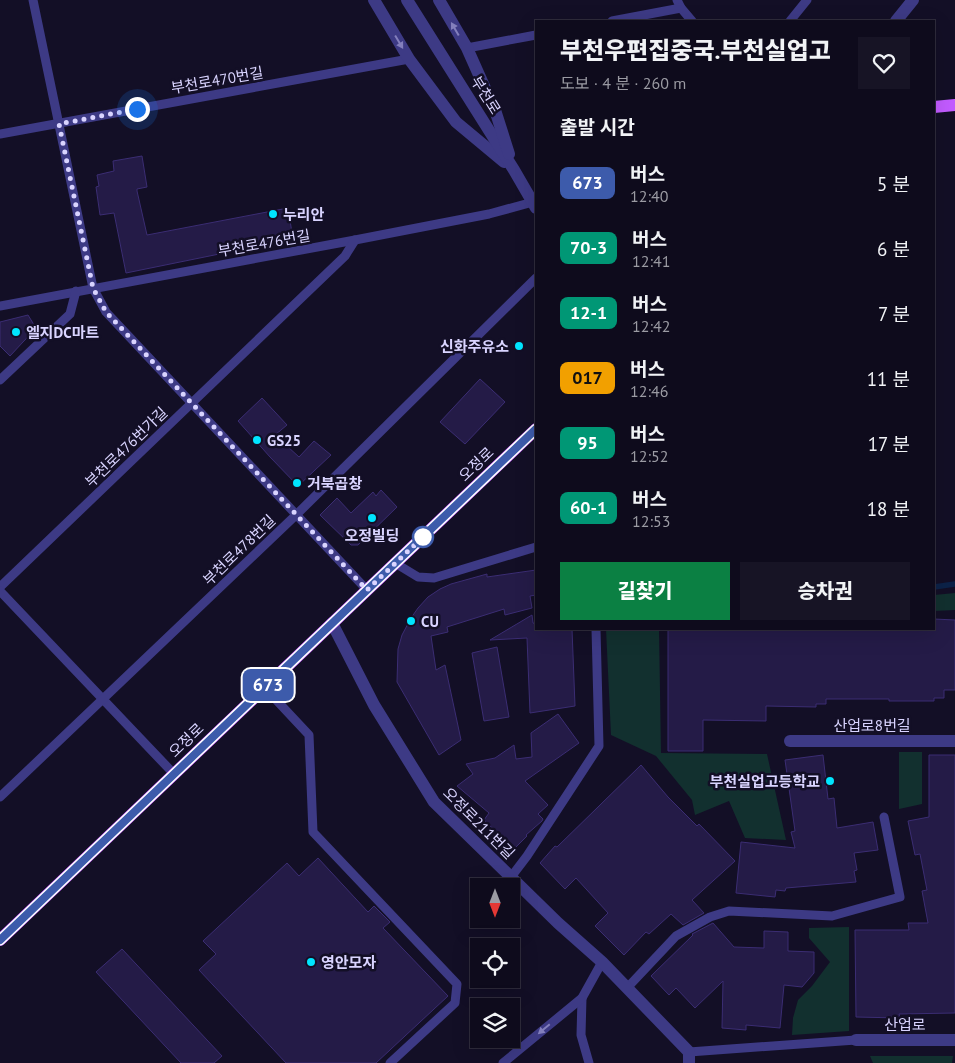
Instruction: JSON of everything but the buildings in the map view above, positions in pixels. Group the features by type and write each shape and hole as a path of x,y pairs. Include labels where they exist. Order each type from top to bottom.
{"main road":[{"path":"935,107 955,105"},
{"name":"오정로","path":"0,940 535,430"}],"street":[{"path":"374,0 409,59 456,122 514,170"},
{"name":"부천로","path":"407,0 535,206"},
{"path":"439,0 467,48 496,113 514,170"},
{"path":"897,20 913,0"},
{"name":"오정로211번길","path":"332,623 374,706 434,802 558,923 602,962 689,1058"},
{"name":"산업로8번길","path":"790,741 955,741"},
{"name":"산업로","path":"856,1040 955,1040"}],"lane":[{"path":"33,0 93,288 106,312 367,590"},
{"path":"791,20 807,0"},
{"path":"616,20 679,4 691,20"},
{"path":"467,48 535,35"},
{"name":"부천로470번길","path":"0,134 409,59"},
{"name":"부천로476번길","path":"0,306 535,206"},
{"name":"부천로476번가길","path":"0,589 345,256 355,240"},
{"name":"부천로478번길","path":"0,797 296,515 535,279"},
{"path":"0,380 70,314 76,291"},
{"path":"396,563 418,577 434,578 535,548"},
{"path":"0,589 174,774"},
{"path":"511,877 599,746 596,630"},
{"path":"265,688 309,735 313,832 457,984 455,1004 390,1063"},
{"path":"627,988 676,936 710,917 729,911 832,916 900,897 884,817"},
{"path":"503,1063 582,998 602,962"},
{"path":"582,998 581,1035 590,1062"},
{"name":"오정로211번길","path":"689,1058 856,1040"}],"green space":[{"path":"955,593 955,610 935,611 935,595"},
{"path":"606,630 659,630 661,753 767,754 786,840 745,838 729,801 695,815 692,800 656,756 611,735"},
{"path":"899,752 922,752 922,804 899,809"},
{"path":"849,927 849,1031 792,1035 793,1018 798,1000 812,986 830,962 809,938 809,928"},
{"path":"870,1056 953,1056 952,1063 873,1063"}],"waterway":[{"path":"935,587 955,584"}],"bus line":[{"name":"673","path":"0,940 535,430"}],"place":[{"name":"누리안","path":"273,214"},
{"name":"엘지DC마트","path":"16,332"},
{"name":"신화주유소","path":"519,346"},
{"name":"GS25","path":"257,440"},
{"name":"거북곱창","path":"297,483"},
{"name":"오정빌딩","path":"372,518"},
{"name":"CU","path":"411,621"},
{"name":"부천실업고등학교","path":"830,781"},
{"name":"영안모자","path":"311,962"}],"route":[{"path":"137,109 59,124 93,288 106,312 367,590 423,537"}]}
